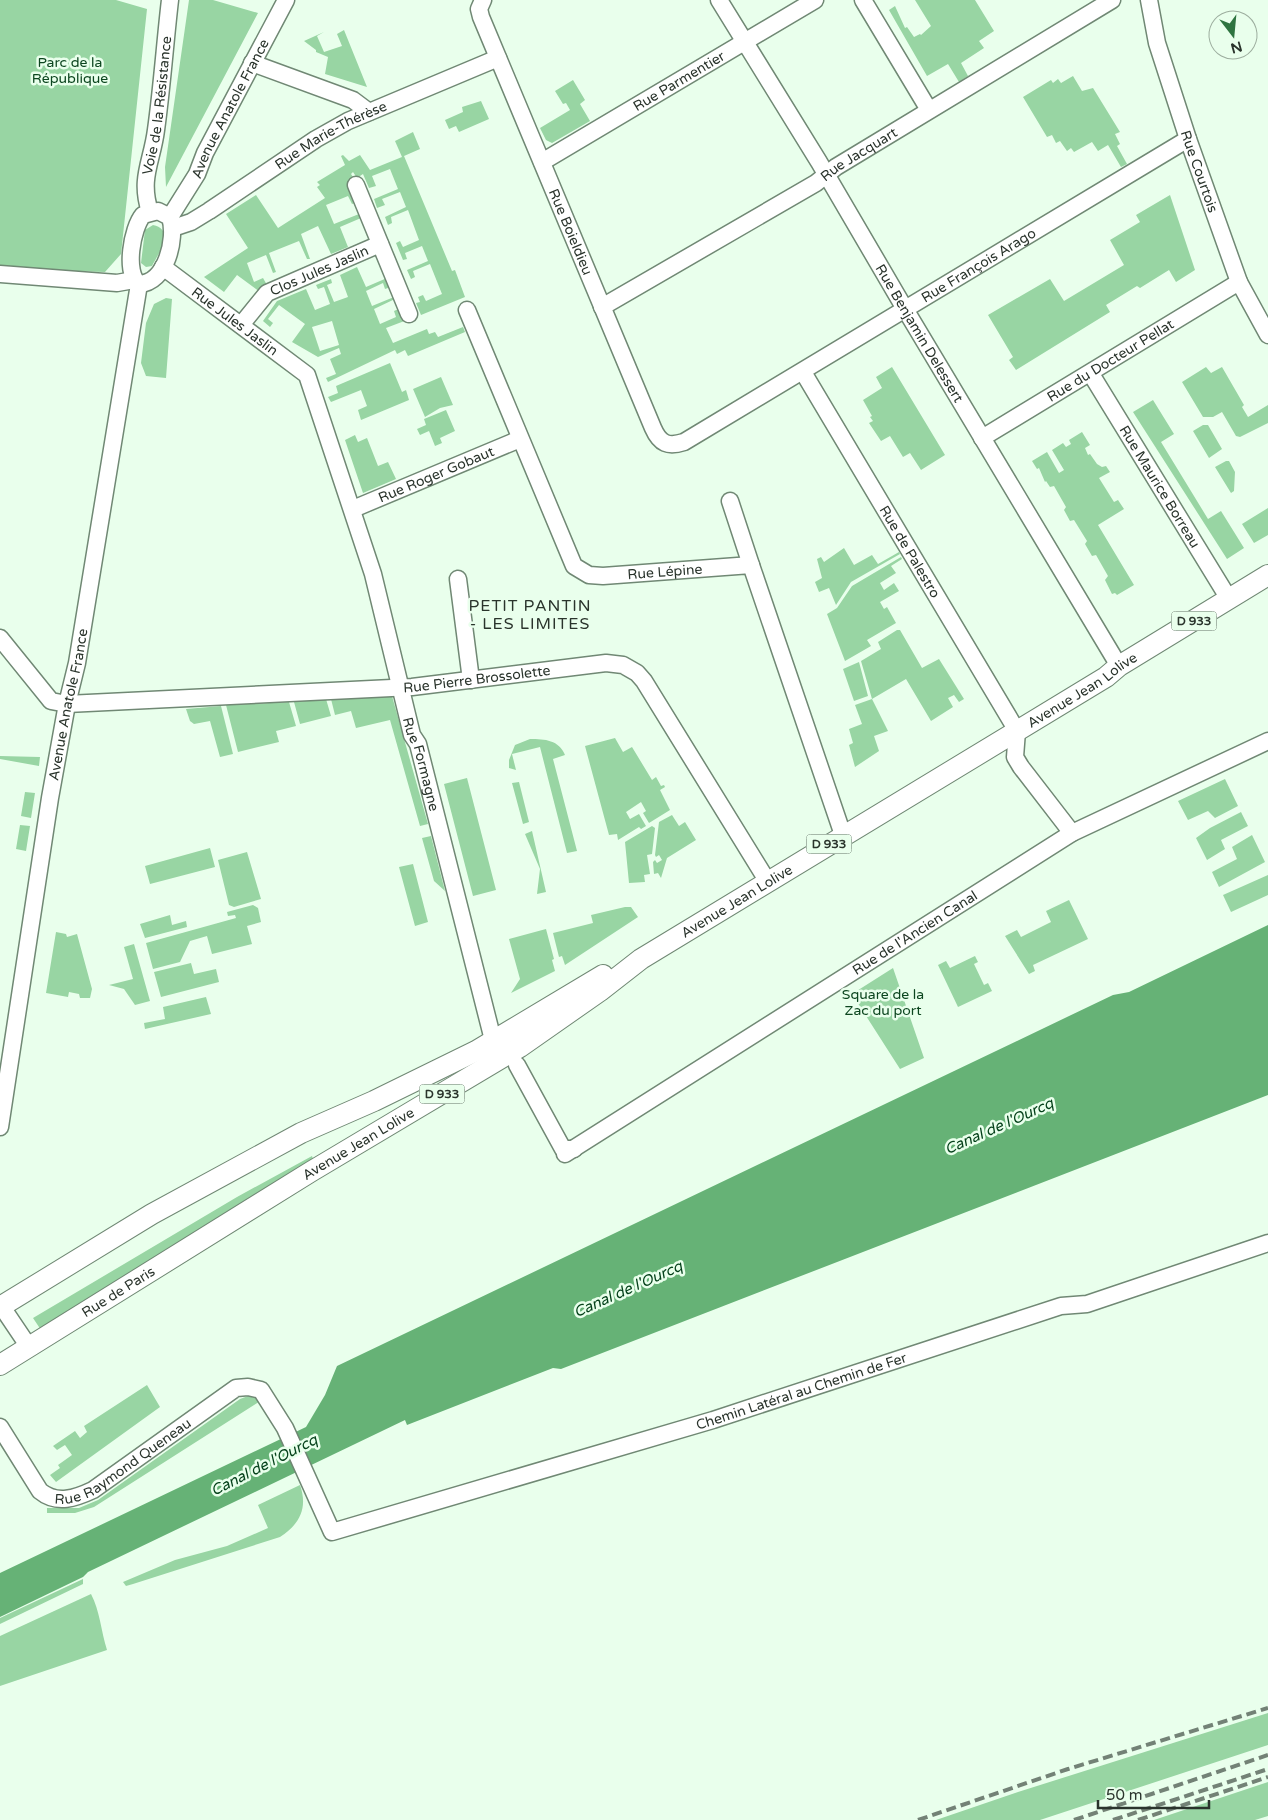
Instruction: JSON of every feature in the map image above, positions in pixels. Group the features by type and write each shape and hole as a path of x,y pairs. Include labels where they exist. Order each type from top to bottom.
{"main road":[{"name":"Avenue Jean Lolive","path":"236,1218 520,1047 600,991 641,959 1106,677 1119,666 1268,575"},
{"name":"D 933","path":"0,1305 152,1214 301,1132 374,1101 493,1040 594,979 641,959"},
{"name":"Rue de Paris","path":"0,1365 236,1218"}],"street":[{"name":"Voie de la Résistance","path":"150,212 144,182 156,132 170,0"},
{"name":"Avenue Anatole France","path":"171,223 286,0"},
{"name":"Rue Boieldieu","path":"483,0 479,9 481,17 657,438 665,444"},
{"name":"Rue Benjamin Delessert","path":"719,0 789,112 1119,666"},
{"name":"Rue Parmentier","path":"542,162 815,0"},
{"path":"863,0 929,110"},
{"name":"Rue Jacquart","path":"602,306 826,176 929,110 1112,0"},
{"name":"Rue Courtois","path":"1149,0 1162,61 1188,139 1239,282 1268,335"},
{"name":"Rue Marie-Thérèse","path":"171,223 197,218 348,120 498,58"},
{"path":"252,64 353,100 369,112"},
{"name":"Rue François Arago","path":"665,444 674,445 684,442 1188,139"},
{"name":"Clos Jules Jaslin","path":"356,185 409,314"},
{"path":"0,274 147,284 155,278 163,267 170,247 171,223 158,211 150,212"},
{"name":"Avenue Anatole France","path":"0,1127 50,798 66,704 77,663 136,282 131,272 136,226 143,215 150,212"},
{"name":"Clos Jules Jaslin","path":"241,325 267,293 380,244"},
{"name":"Rue Jules Jaslin","path":"163,267 307,375"},
{"name":"Rue du Docteur Pellat","path":"982,438 1091,374 1239,282"},
{"name":"Rue Lépine","path":"466,310 520,438 528,452 574,566 588,575 603,576 751,565"},
{"name":"Rue de Palestro","path":"803,372 1017,731"},
{"name":"Rue Maurice Borreau","path":"1091,374 1229,599"},
{"name":"Rue Formagne","path":"307,375 373,574 412,734 419,749 493,1040"},
{"name":"Rue Roger Gobaut","path":"353,509 520,438"},
{"path":"730,501 843,835"},
{"path":"458,579 471,680"},
{"path":"0,638 51,701 66,704"},
{"name":"Rue Pierre Brossolette","path":"66,704 401,688 606,663 623,665 637,673 652,693 768,882"},
{"path":"1017,731 1015,757 1072,833"},
{"name":"Rue de l'Ancien Canal","path":"517,1064 562,1149 569,1152 1072,833 1268,742"},
{"name":"Chemin Latéral au Chemin de Fer","path":"308,1478 332,1532 714,1420 1061,1306 1087,1304 1268,1242"},
{"path":"0,1305 29,1347"},
{"name":"Rue Raymond Queneau","path":"0,1428 40,1491 47,1497 65,1499 78,1497 93,1490 236,1388 248,1387 261,1390 267,1398 308,1478"}],"green space":[{"name":"Parc de la République","path":"0,0 116,0 147,9 121,254 105,272 0,269"},
{"path":"189,0 213,0 258,13 166,187 165,167"},
{"path":"915,0 975,0 994,31 979,41 984,48 961,63 968,76 959,82 948,64 927,76 889,10 895,6 905,28 907,27 914,37 921,35 931,26"},
{"path":"344,30 367,87 325,74 328,57 316,52 304,41 324,32 317,36 324,52 342,46 337,34"},
{"path":"1073,76 1082,91 1093,88 1120,132 1115,134 1120,144 1117,146 1127,164 1121,167 1108,145 1098,151 1092,142 1074,152 1071,148 1067,151 1060,141 1056,143 1052,135 1047,137 1023,97 1051,80 1053,83 1058,79 1061,83"},
{"path":"573,80 585,100 580,104 590,121 552,143 546,140 540,128 570,110 566,103 563,104 555,91"},
{"path":"481,101 489,119 459,132 456,126 449,129 445,120 463,112 462,107"},
{"path":"413,132 420,149 404,156 452,271 455,270 465,297 421,315 416,303 420,302 418,297 423,295 426,301 442,294 430,264 413,271 415,277 411,279 407,270 428,261 422,246 405,253 407,259 403,260 396,243 400,241 403,247 419,240 408,210 391,217 392,223 388,225 385,217 406,207 400,192 382,199 385,205 377,208 374,199 398,189 390,169 372,176 376,186 369,188 363,174 357,178 353,172 351,174 355,180 355,203 352,204 348,196 326,205 334,224 359,214 361,218 340,227 348,247 331,254 318,226 301,234 310,259 307,259 299,241 269,253 276,272 273,273 266,255 247,263 254,282 263,278 267,285 260,292 237,275 224,292 204,277 248,248 226,214 256,195 278,228 325,198 317,187 320,185 317,182 345,165 341,156 343,155 349,161 360,155 370,170 402,157 395,141"},
{"path":"1170,195 1195,270 1176,282 1169,270 1140,288 1137,286 1106,305 1110,312 1016,370 1009,360 1013,357 988,315 1050,279 1064,301 1124,265 1110,240 1140,222 1136,215"},
{"path":"153,225 160,228 163,232 163,243 152,266 146,267 141,263 145,230"},
{"path":"357,267 366,287 387,278 394,286 385,289 383,283 366,291 372,306 394,297 395,299 374,309 380,324 396,317 394,311 403,307 407,320 386,328 393,343 427,329 429,334 435,332 438,337 463,327 465,332 408,356 405,350 397,354 395,350 328,382 326,378 336,374 330,359 341,354 339,348 318,357 292,342 305,324 279,305 268,319 273,323 270,327 263,321 277,301 306,289 315,310 330,304 324,287 318,289 316,285 331,279 332,283 327,285 334,302 348,297 340,275","holes":["332,321 339,345 320,351 312,327"]},
{"path":"166,298 172,299 166,378 146,376 141,363 146,323 154,304"},
{"path":"390,363 402,392 406,390 409,400 361,420 358,410 367,406 361,390 331,402 328,397 338,393 336,386"},
{"path":"892,367 945,455 921,470 910,453 903,457 890,436 881,441 869,423 873,421 870,417 872,416 863,400 882,388 876,377"},
{"path":"1206,367 1211,373 1222,367 1244,405 1242,407 1248,417 1268,405 1268,423 1240,437 1236,436 1222,412 1213,417 1203,417 1182,382"},
{"path":"441,377 453,405 440,408 425,417 413,389"},
{"path":"1153,400 1174,434 1161,442 1208,519 1221,511 1244,548 1227,559 1133,412"},
{"path":"446,410 455,431 440,438 442,443 435,446 429,431 420,435 417,429 426,425 424,419"},
{"path":"1203,425 1208,425 1222,449 1209,458 1193,431"},
{"path":"1082,432 1090,445 1085,448 1088,455 1090,454 1097,464 1102,467 1106,466 1110,472 1099,478 1114,502 1118,500 1124,509 1098,525 1134,585 1117,595 1115,593 1112,594 1105,580 1108,576 1096,555 1092,556 1085,544 1087,541 1074,520 1070,521 1064,510 1066,507 1054,486 1050,487 1045,482 1039,468 1037,469 1032,461 1047,452 1059,473 1064,470 1052,450 1063,443 1066,447 1071,444 1069,440"},
{"path":"355,435 358,442 367,438 378,466 388,462 396,479 363,493 345,440"},
{"path":"1229,461 1235,472 1234,491 1231,493 1215,467"},
{"path":"1268,508 1268,535 1254,543 1242,524"},
{"path":"844,548 854,565 872,555 878,564 899,552 900,554 851,582 836,605 829,588 819,592 815,582 822,578 817,559 821,557 824,562"},
{"path":"901,557 902,559 891,566 896,573 880,583 884,590 894,583 899,591 880,602 884,609 887,607 896,623 867,640 871,646 845,661 827,614 837,608 852,586"},
{"path":"900,630 922,668 939,659 964,699 959,702 954,695 948,698 953,707 931,721 906,679 872,699 861,661 881,649 878,642"},
{"path":"859,662 868,696 854,701 843,669"},
{"path":"392,696 428,824 420,826 390,720 356,728 351,711 335,715 331,699"},
{"path":"326,699 331,716 300,724 294,702"},
{"path":"872,699 888,731 874,736 879,751 855,767 849,745 853,743 849,729 862,724 855,705"},
{"path":"289,702 296,726 276,731 279,742 238,752 226,705"},
{"path":"221,706 233,754 220,757 210,721 194,724 190,721 186,709"},
{"path":"615,738 623,752 632,747 652,780 656,777 661,786 664,785 665,787 660,790 670,810 649,823 643,813 646,811 641,802 626,812 630,819 639,814 646,826 641,829 639,827 618,840 617,834 609,835 585,746"},
{"path":"530,739 551,741 559,746 565,755 553,759 577,851 567,853 540,747 512,754 516,770 509,768 509,760 515,745"},
{"path":"0,756 40,757 39,766 0,759"},
{"path":"467,778 496,890 473,896 444,784"},
{"path":"1225,779 1238,806 1215,818 1208,811 1188,820 1178,801"},
{"path":"519,782 529,822 523,824 512,783"},
{"path":"25,792 35,793 31,818 21,816"},
{"path":"1241,812 1248,826 1221,840 1225,849 1207,860 1196,838 1210,828"},
{"path":"672,815 679,826 685,822 696,840 667,858 661,878 658,873 654,874 653,862 655,860 657,863 662,860 659,855 656,857 655,855 659,822"},
{"path":"20,825 30,826 26,851 16,849"},
{"path":"652,826 655,828 652,854 647,855 650,874 644,875 645,882 629,883 625,842"},
{"path":"532,831 546,892 537,894 540,869 525,834"},
{"path":"1252,835 1265,862 1219,887 1212,872 1237,859 1232,847"},
{"path":"431,836 445,891 434,881 422,838"},
{"path":"210,848 215,867 150,884 145,866"},
{"path":"247,852 261,899 234,907 229,905 218,860"},
{"path":"413,864 428,922 415,926 399,867"},
{"path":"1268,875 1268,895 1231,912 1223,895"},
{"path":"1069,900 1088,939 1033,965 1035,971 1029,974 1005,936 1017,930 1021,937 1051,922 1046,911"},
{"path":"253,905 258,908 261,922 247,926 252,944 212,954 207,936 190,941 180,962 153,969 146,943 236,918 235,915 228,916 227,912"},
{"path":"631,907 638,917 565,965 562,956 559,957 553,933 593,923 591,915"},
{"path":"170,915 172,925 186,921 187,927 145,938 140,924"},
{"path":"546,929 554,959 552,960 555,971 511,993 520,979 509,939"},
{"path":"56,932 66,934 67,937 77,934 92,989 90,998 80,998 79,994 69,992 68,997 46,993"},
{"path":"134,944 150,1001 135,1005 124,989 109,985 133,979 124,947"},
{"path":"975,956 978,962 974,964 984,985 988,983 992,991 958,1007 938,965 946,961 950,968"},
{"path":"191,963 194,974 216,969 219,982 161,997 154,972"},
{"name":"Square de la Zac du port","path":"893,968 924,1058 900,1069 852,994"},
{"path":"206,997 211,1014 145,1029 144,1023 165,1019 163,1007"},
{"path":"312,1156 313,1159 41,1330 33,1318 237,1197"},
{"path":"147,1385 160,1407 56,1482 50,1475 60,1468 58,1465 72,1455 65,1445 57,1450 53,1446 75,1431 80,1438 87,1432 84,1426"},
{"path":"248,1396 262,1400 94,1507 75,1513 47,1513 47,1508 79,1508 98,1500 240,1399"},
{"path":"300,1485 303,1501 300,1515 293,1527 280,1537 133,1584 126,1586 123,1582 175,1560 227,1546 268,1528 258,1505"},
{"path":"83,1579 83,1584 0,1624 0,1618"},
{"path":"91,1594 107,1650 0,1686 0,1636"},
{"path":"1268,1713 1268,1745 1040,1820 936,1820 1018,1792"},
{"path":"1268,1782 1268,1816 1255,1820 1154,1820"}],"water":[{"name":"Canal de l'Ourcq","path":"1268,925 1268,1095 561,1369 553,1368 407,1425 405,1420 88,1572 83,1577 0,1617 0,1573 306,1427 325,1395 337,1366 1113,995 1129,992"}],"railway":[{"path":"918,1820 1068,1769 1268,1708"},
{"path":"1074,1820 1268,1755"},
{"path":"1113,1820 1268,1769"},
{"path":"1138,1820 1268,1777"}],"district":[{"name":"PETIT PANTIN - LES LIMITES","path":"530,615"}]}
